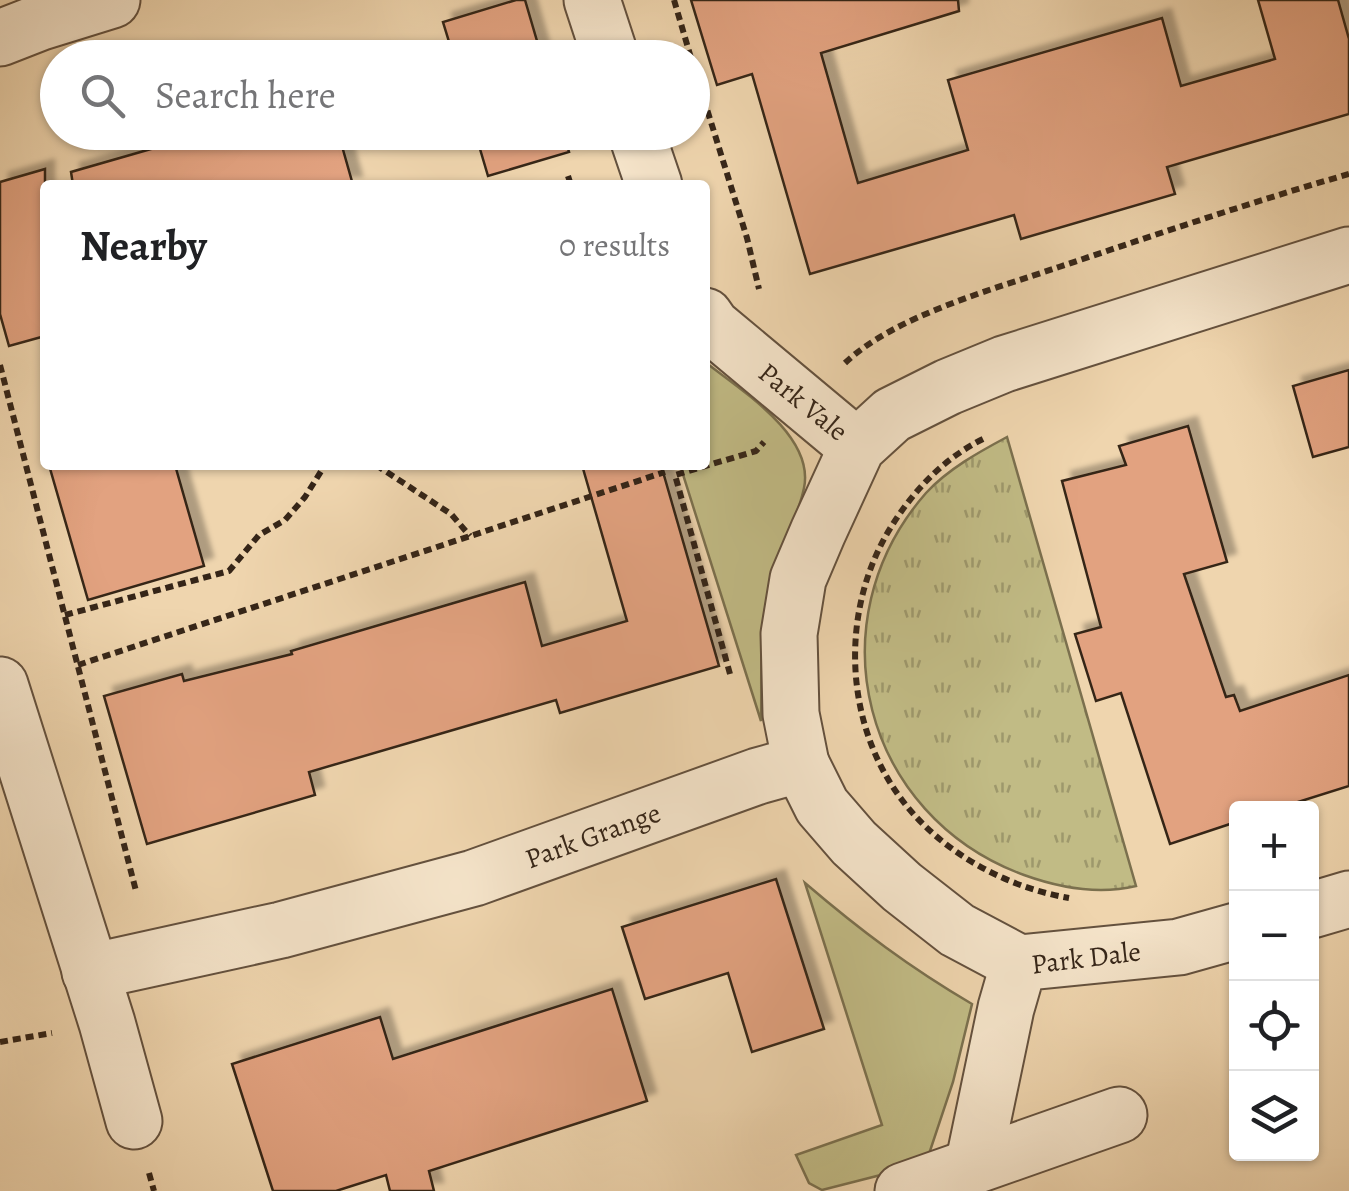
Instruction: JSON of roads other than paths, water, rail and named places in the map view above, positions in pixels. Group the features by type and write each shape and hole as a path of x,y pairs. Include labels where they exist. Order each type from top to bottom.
{"street":[{"path":"25,20 112,0"},
{"path":"592,0 605,40"},
{"path":"642,150 652,180"},
{"path":"1019,963 957,930 902,887 854,843 822,806 801,764 791,714 789,634 798,579 857,447 892,416 1004,364 1349,255"},
{"name":"Park Vale","path":"710,323 857,447"},
{"path":"0,685 134,1121"},
{"name":"Park Grange","path":"90,972 281,930 474,878 801,764"},
{"path":"1319,908 1349,900"},
{"name":"Park Dale","path":"972,1166 1019,963 1179,947 1229,933"},
{"path":"904,1191 1120,1115"}]}
